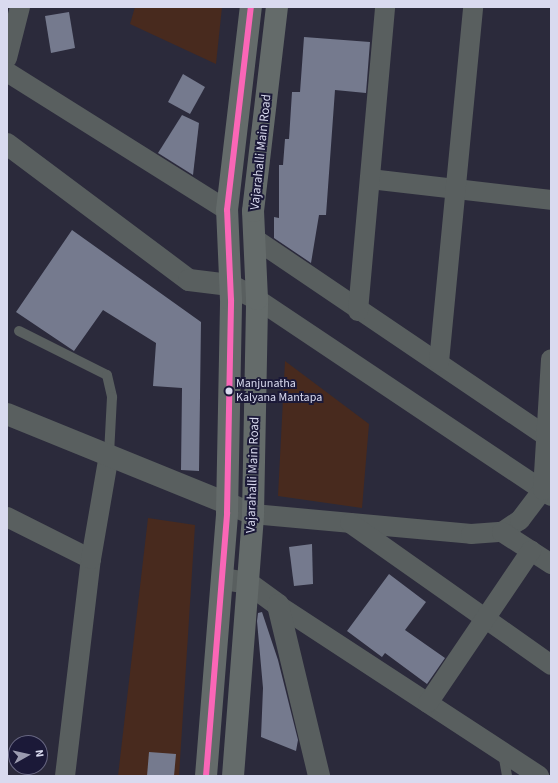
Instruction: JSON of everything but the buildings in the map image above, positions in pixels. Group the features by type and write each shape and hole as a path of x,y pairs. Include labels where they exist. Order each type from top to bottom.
{"main road":[{"name":"Vajarahalli Main Road","path":"206,776 223,579 227,502 230,285 227,210 251,7"},
{"name":"Vajarahalli Main Road","path":"233,776 253,514 257,300 253,211 277,7"}],"street":[{"path":"7,58 20,7"},
{"path":"358,311 385,7"},
{"path":"439,362 473,7"},
{"path":"7,72 227,210"},
{"path":"7,144 190,280 230,285 257,300 547,493"},
{"path":"370,179 551,200"},
{"path":"255,239 358,311 439,362 548,439"},
{"path":"7,414 227,502 253,514 471,534 502,532 520,520 547,493 551,360"},
{"path":"65,776 91,559 109,455"},
{"path":"7,517 91,559"},
{"path":"349,523 486,621 551,665"},
{"path":"502,532 551,564"},
{"path":"428,703 486,621 532,551"},
{"path":"223,579 248,583 278,605 539,776"},
{"path":"278,605 319,776"}],"lane":[{"path":"19,331 107,376 112,397 109,455"},
{"path":"503,753 507,776"}],"shaded area":[{"path":"135,7 222,7 216,64 130,24"},
{"path":"285,361 369,424 362,508 278,496"},
{"path":"148,518 195,525 179,776 118,776"}],"transit line":[{"path":"206,776 227,513 231,300 227,210 251,7"}],"place":[{"name":"Manjunatha Kalyana Mantapa","path":"229,391"}]}
